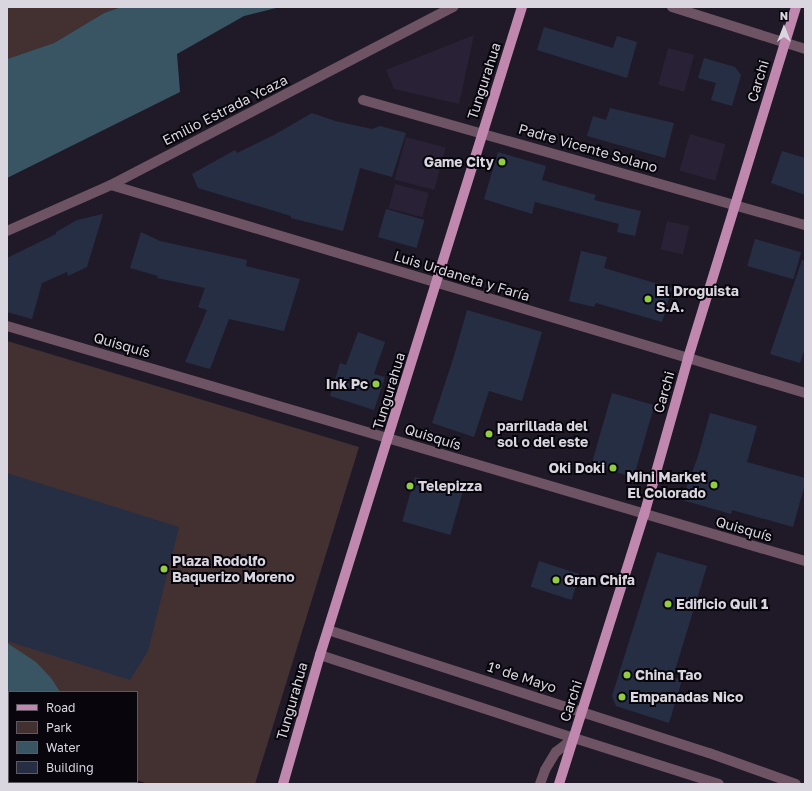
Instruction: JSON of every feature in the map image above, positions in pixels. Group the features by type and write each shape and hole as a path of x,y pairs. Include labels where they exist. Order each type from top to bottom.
{"main road":[{"name":"Tungurahua","path":"283,784 320,655 438,283 482,134 522,7"},
{"name":"Carchi","path":"559,784 644,515 688,358 796,7"}],"street":[{"name":"Emilio Estrada Ycaza","path":"7,231 111,185 453,7"},
{"path":"672,7 805,49"},
{"name":"Padre Vicente Solano","path":"363,100 805,224"},
{"name":"Luis Urdaneta y Faría","path":"111,185 805,393"},
{"name":"Quisquís","path":"7,326 644,515 805,561"},
{"name":"1º de Mayo","path":"328,630 709,753 796,784"},
{"path":"320,655 719,784"},
{"path":"540,784 544,770 556,752 574,738"}],"shaded area":[{"path":"474,35 459,104 394,89 386,70"},
{"path":"668,48 694,55 684,92 658,85"},
{"path":"690,134 726,144 715,181 680,171"},
{"path":"406,137 446,148 434,190 395,180"},
{"path":"395,184 429,193 422,217 389,208"},
{"path":"667,221 689,226 683,254 660,249"}],"green space":[{"path":"7,7 121,7 104,13 54,43 7,59"},
{"name":"Plaza Rodolfo Baquerizo Moreno","path":"7,341 359,447 255,784 148,784 138,780 138,691 8,691 7,739"}],"water":[{"path":"121,7 280,7 244,16 177,54 180,92 7,178 7,59 54,43 104,13"},
{"path":"7,643 36,662 51,678 59,691 8,691 7,693"}],"building":[{"path":"544,27 613,48 617,36 637,42 627,78 537,50"},
{"path":"704,58 735,67 741,75 732,106 711,100 716,83 698,78"},
{"path":"610,108 674,123 665,158 587,136 593,116 606,120"},
{"path":"312,113 335,121 372,129 380,126 406,133 392,177 360,168 343,231 291,218 291,216 198,188 192,174 235,150 237,153 274,135"},
{"path":"782,151 805,158 805,195 771,183"},
{"path":"498,152 546,166 542,180 596,195 594,200 641,211 635,236 617,232 619,224 535,202 532,214 484,199"},
{"path":"386,209 424,220 416,248 378,237"},
{"path":"103,214 87,267 68,276 67,272 42,283 32,319 7,312 7,258 56,234 56,232 77,220"},
{"path":"141,232 160,241 247,260 246,266 300,279 284,331 229,319 210,369 185,362 207,310 198,307 205,288 157,278 158,276 130,268"},
{"path":"755,239 801,252 793,279 747,266"},
{"path":"581,251 607,257 604,268 672,288 662,322 596,303 594,307 569,301"},
{"path":"802,260 805,261 805,348 800,363 770,354"},
{"path":"467,310 542,332 522,401 489,391 474,437 432,423"},
{"path":"358,332 385,342 374,374 385,377 374,410 330,396 340,363 346,365"},
{"path":"612,393 654,405 634,477 591,465"},
{"path":"710,413 757,426 747,462 805,478 805,484 793,527 732,510 731,514 682,500 698,456"},
{"path":"7,473 179,527 148,651 130,680 7,641"},
{"path":"415,477 463,491 450,535 402,521"},
{"path":"657,552 707,566 673,677 682,680 669,723 616,706 612,696"},
{"name":"Gran Chifa","path":"539,561 580,574 572,600 531,587"}],"place":[{"name":"Game City","path":"502,162"},
{"name":"El Droguista S.A.","path":"648,299"},
{"name":"Ink Pc","path":"376,384"},
{"name":"parrillada del sol o del este","path":"489,434"},
{"name":"Oki Doki","path":"613,468"},
{"name":"Mini Market El Colorado","path":"714,485"},
{"name":"Telepizza","path":"410,486"},
{"name":"Plaza Rodolfo Baquerizo Moreno","path":"164,569"},
{"name":"Gran Chifa","path":"556,580"},
{"name":"Edificio Quil 1","path":"668,604"},
{"name":"China Tao","path":"627,675"},
{"name":"Empanadas Nico","path":"622,697"}]}
